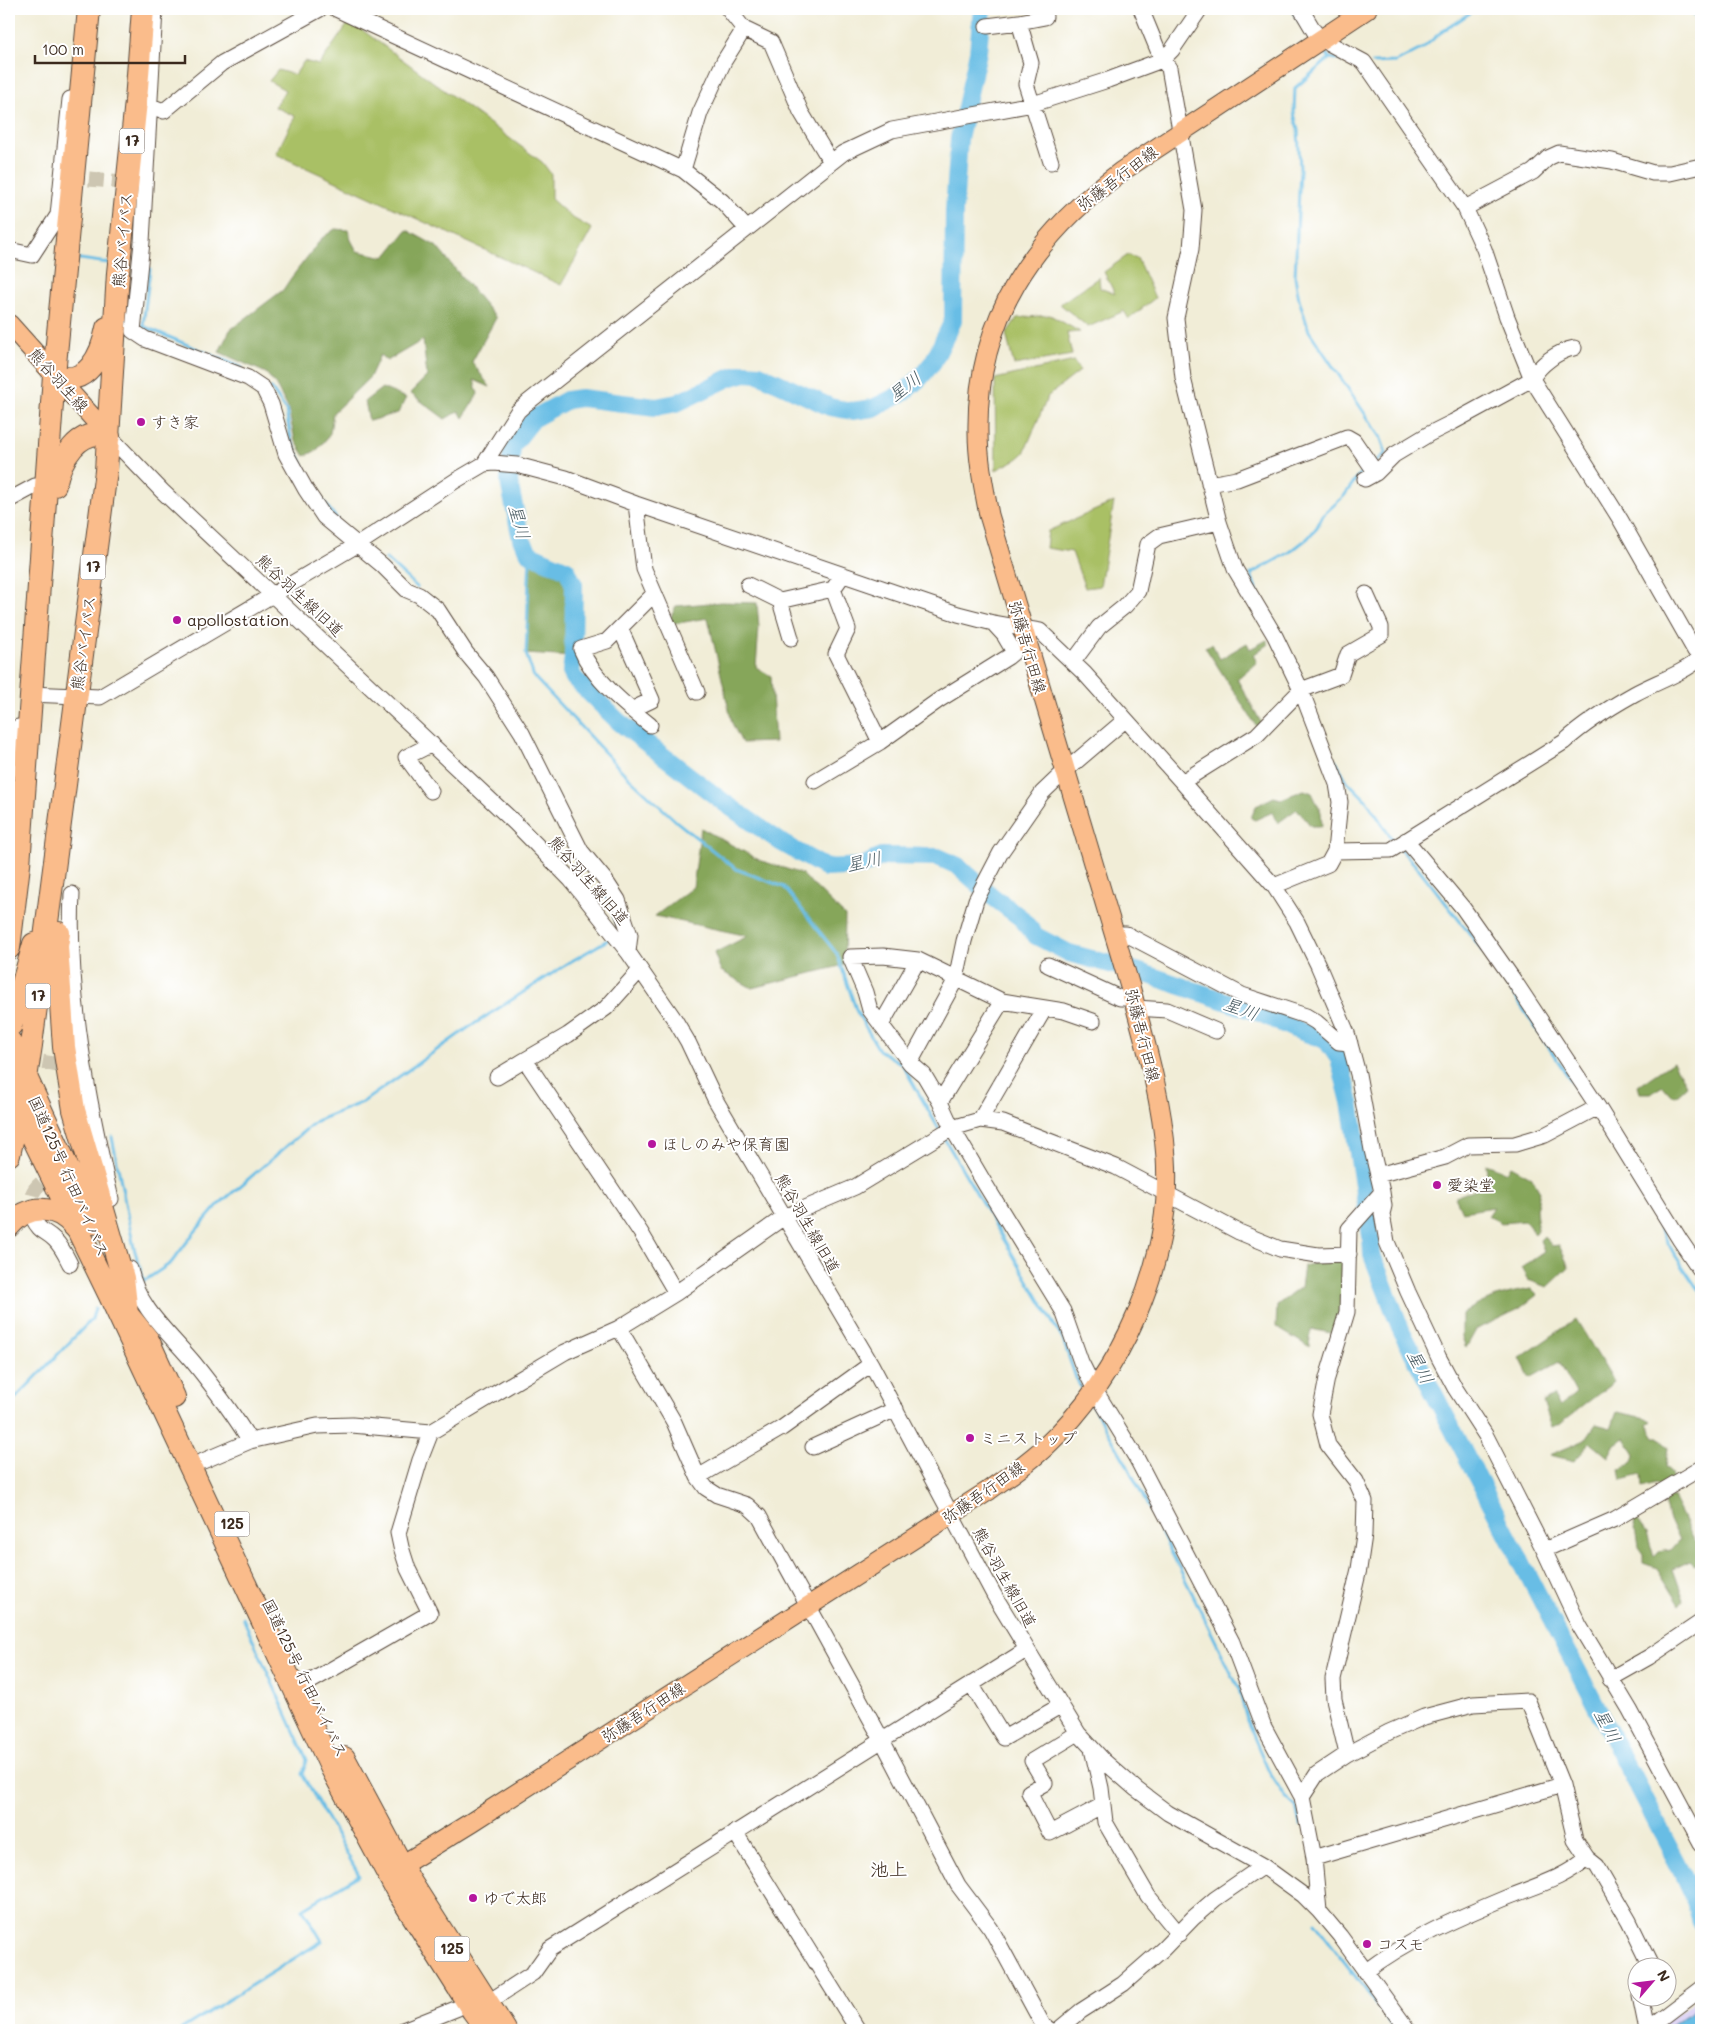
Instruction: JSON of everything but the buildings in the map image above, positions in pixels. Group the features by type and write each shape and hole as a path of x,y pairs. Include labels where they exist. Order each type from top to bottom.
{"highway":[{"path":"9,948 19,865 54,375 89,9"},
{"name":"熊谷バイパス","path":"9,1155 14,1091 49,915 106,471 118,273 143,103 143,9"},
{"path":"54,375 65,379 72,379 91,366 97,359 104,344 118,273"},
{"path":"43,540 58,472 67,453 73,446 87,437 98,434 109,436"},
{"path":"9,886 19,865"},
{"path":"54,876 62,904 57,946 64,1047 74,1110 123,1278 127,1314"},
{"path":"9,1028 36,938 49,915"},
{"name":"国道125号 行田バイパス","path":"9,1040 14,1091 57,1191 80,1234 191,1467 327,1759 394,1870"},
{"name":"国道125号 行田バイパス","path":"14,1091 82,1197 127,1314 130,1341"},
{"path":"9,1226 16,1217 42,1209 61,1214 69,1220 80,1234"},
{"name":"国道125号 行田バイパス","path":"127,1314 148,1340 426,1939 477,2003 505,2030"},
{"name":"国道125号 行田バイパス","path":"477,2003 487,2030"}],"main road":[{"name":"弥藤吾行田線","path":"394,1870 988,1491 1044,1447 1069,1422 1095,1390 1128,1335 1156,1258 1166,1193 1166,1158 1163,1125 1154,1078 1134,999 989,515 980,465 978,432 980,390 987,354 999,318 1014,288 1031,258 1052,233 1090,194 1367,9"},
{"name":"熊谷羽生線","path":"9,324 109,436"},
{"path":"9,1052 14,1091"}],"street":[{"path":"9,250 32,255 58,215 80,9"},
{"path":"155,9 143,103 142,242 133,331 146,339 248,378 262,388 271,404 286,454 306,490 324,516 361,543 407,590 438,610 466,653 486,676 522,733 581,851 605,880 618,900 630,935 619,941"},
{"path":"143,103 164,111 222,63 320,9"},
{"path":"336,9 683,170 722,201 747,228"},
{"path":"728,9 744,29 771,42 800,112 831,162"},
{"path":"986,26 1045,17 1044,9"},
{"path":"1141,9 1162,60 1169,68 1194,210 1190,249 1176,318 1183,378 1219,522 1235,569 1275,636 1301,690 1337,784 1340,802 1335,851 1328,864 1274,886"},
{"path":"30,694 100,697 361,543 489,463 518,412 843,153 892,130 948,118 1033,104 1162,60 1172,50 1200,9"},
{"path":"1301,9 1321,40 1364,62 1465,208 1484,249 1507,317 1532,379 1620,519 1695,651 1701,657 1692,665 1633,695 1583,724 1564,742 1391,850 1335,851"},
{"path":"1019,22 1031,63 1026,84 1051,162"},
{"path":"683,170 700,113 724,61 744,29"},
{"path":"1465,208 1533,172 1548,158 1559,153 1612,161 1653,173 1670,173 1701,166"},
{"path":"40,243 49,247 65,249"},
{"path":"1210,484 1237,479 1347,437 1354,441 1371,476 1394,455 1428,434 1532,379 1537,369 1566,349 1574,348"},
{"path":"9,771 10,751 17,746 42,393 54,375"},
{"name":"熊谷羽生線旧道","path":"109,436 162,491 516,823 570,880 619,941 688,1042 715,1099 871,1364 951,1516 1026,1650 1078,1733 1091,1748 1136,1789 1168,1813 1263,1866 1303,1895 1319,1911 1408,2030"},
{"path":"489,463 517,465 566,478 636,504 958,614 1040,631 1073,662 1274,886 1297,922 1318,965 1350,1044 1382,1193 1384,1206 1382,1214 1387,1242 1412,1301 1447,1373 1486,1436 1544,1550 1578,1625 1630,1710 1701,1843"},
{"path":"9,500 35,486"},
{"path":"636,504 644,569 698,692"},
{"path":"1073,662 1099,627 1125,606 1138,590 1148,544 1159,536 1219,522"},
{"path":"748,585 780,601 833,589 843,575"},
{"path":"833,589 848,629 836,654 880,742"},
{"path":"650,725 631,710 586,661 581,649 606,641 654,594"},
{"path":"1182,782 1257,735 1301,690 1341,675 1348,654 1381,634 1382,627 1366,594"},
{"path":"780,601 791,638"},
{"path":"815,781 880,742 939,700 1014,652 1004,635 993,622"},
{"path":"620,628 652,700 631,710"},
{"path":"910,1062 956,978 976,900 1001,852 1042,793 1125,720"},
{"path":"431,791 406,757 432,744"},
{"path":"1406,840 1463,908 1516,982 1598,1107 1701,1271"},
{"path":"72,894 70,930 86,1075 96,1137 133,1283 145,1306 227,1404 250,1441"},
{"path":"1116,938 1126,934 1242,995 1306,1016 1339,1042 1350,1044"},
{"path":"1093,1021 1064,1010 1002,1001 918,960 883,956 850,956 865,992 870,1010 910,1062 924,1076 940,1102 952,1128 1062,1311 1081,1362 1095,1390 1137,1459 1182,1550 1232,1642 1264,1727 1302,1797 1314,1858 1319,1911"},
{"path":"880,1025 918,960"},
{"path":"1048,964 1120,998 1134,999 1167,1010 1216,1031"},
{"path":"497,1077 568,1034 606,1008 640,970"},
{"path":"940,1102 1002,1001"},
{"path":"980,1120 1045,1008"},
{"path":"525,1060 641,1233 676,1293"},
{"path":"1378,1175 1445,1157 1468,1145 1515,1144 1546,1135 1598,1107"},
{"path":"203,1461 250,1441 284,1432 326,1426 352,1425 431,1432 565,1352 619,1328 676,1293 784,1217 856,1187 952,1128 980,1120 1003,1123 1116,1167 1239,1232 1280,1249 1318,1255 1349,1254"},
{"path":"1347,1754 1334,1699 1326,1681 1359,1568 1364,1535 1365,1501 1356,1481 1328,1445 1320,1414 1327,1378 1347,1312 1348,1229 1382,1193"},
{"path":"33,1218 42,1232 53,1238 59,1245 70,1264"},
{"path":"619,1328 674,1422 698,1477 706,1488 717,1495 747,1505 759,1516 807,1607 882,1740 958,1885 991,1929 1043,2025 1050,2030"},
{"path":"698,1477 782,1428 871,1364"},
{"path":"813,1447 896,1409"},
{"path":"306,1684 430,1613 408,1569 398,1532 420,1460 431,1432"},
{"path":"1544,1550 1615,1520 1701,1468"},
{"path":"1610,1679 1649,1657 1701,1622"},
{"path":"427,2030 533,1973 550,1949 1026,1650"},
{"path":"971,1684 1004,1738 1060,1706"},
{"path":"1302,1797 1317,1774 1347,1754 1389,1732 1424,1717 1473,1704 1528,1701 1562,1785 1575,1840 1587,1858 1597,1866 1647,1956"},
{"path":"1078,1733 1032,1761 1044,1784 1029,1792 1050,1833 1103,1805"},
{"path":"1091,1748 1105,1822 1148,1896 1179,1934"},
{"path":"1314,1858 1562,1785"},
{"path":"736,1832 858,2030"},
{"path":"1365,1972 1382,1958 1439,1929 1500,1900 1576,1869 1587,1858"},
{"path":"1058,2030 1081,2011 1123,1984 1179,1934 1214,1899 1263,1866"},
{"path":"1642,2006 1647,2030 1701,1989"},
{"path":"403,2030 477,2003"}],"shaded area":[{"path":"1701,1996 1701,2030 1655,2030"}],"green space":[{"path":"350,21 542,162 551,174 551,199 571,217 592,229 561,285 276,154 295,116 275,107 285,90 269,81 278,70 295,75 304,61 319,65"},
{"path":"335,229 348,230 357,251 385,257 407,230 436,246 496,318 472,362 490,387 474,380 478,394 463,418 459,411 445,419 410,393 427,376 423,340 387,361 380,355 370,377 333,413 330,433 327,438 317,450 305,456 295,440 288,408 275,384 266,373 219,352 230,330 283,290 322,238"},
{"path":"1128,255 1137,258 1155,298 1129,319 1124,311 1088,327 1060,304 1099,277 1100,288 1115,294 1104,272"},
{"path":"1050,315 1080,332 1067,333 1072,355 1014,365 1006,334 1017,318"},
{"path":"1074,361 1080,371 1048,396 1024,453 996,470 995,379"},
{"path":"382,388 406,398 398,413 369,421 365,401"},
{"path":"1114,502 1100,586 1085,588 1072,552 1046,548 1048,531"},
{"path":"530,554 567,570 574,585 573,657 526,654"},
{"path":"721,602 757,603 759,627 756,667 771,676 775,742 742,743 732,723 708,618 667,625 676,606"},
{"path":"1267,640 1268,644 1253,655 1257,662 1237,679 1261,722 1257,727 1205,647 1212,644 1220,659 1247,643 1250,649"},
{"path":"1304,790 1312,793 1321,812 1322,826 1311,826 1297,809 1278,823 1273,812 1255,820 1251,818 1256,806 1274,797 1281,799"},
{"path":"701,828 759,860 802,874 845,916 844,965 752,988 721,971 714,953 748,936 655,916 693,887"},
{"path":"1673,1062 1687,1086 1677,1095 1671,1095 1663,1086 1651,1093 1640,1093 1638,1086"},
{"path":"1486,1164 1507,1172 1511,1166 1531,1177 1540,1192 1536,1209 1538,1230 1535,1234 1525,1221 1502,1223 1488,1216 1494,1207 1462,1212 1455,1197 1488,1184"},
{"path":"1544,1236 1552,1246 1559,1245 1569,1267 1548,1287 1528,1280 1521,1268 1544,1252 1540,1240"},
{"path":"1345,1255 1340,1335 1311,1329 1309,1347 1276,1327 1277,1305 1301,1287 1304,1266"},
{"path":"1531,1289 1537,1295 1519,1309 1476,1330 1466,1348 1462,1337 1462,1314 1495,1297"},
{"path":"1576,1319 1614,1382 1558,1425 1552,1427 1543,1402 1553,1396 1560,1406 1576,1393 1559,1362 1530,1378 1520,1358"},
{"path":"1617,1412 1646,1418 1651,1421 1647,1424 1655,1437 1659,1437 1668,1448 1665,1467 1672,1473 1675,1490 1664,1491 1656,1483 1642,1487 1641,1475 1622,1480 1620,1470 1633,1462 1635,1455 1625,1438 1615,1444 1608,1457 1591,1443 1574,1461 1550,1455 1585,1440 1596,1424 1611,1428"},
{"path":"1673,1497 1694,1539 1701,1546 1701,1568 1699,1563 1694,1565 1690,1561 1673,1569 1684,1600 1680,1605 1657,1568 1643,1563 1643,1554 1638,1547 1633,1514 1647,1533 1654,1557 1659,1552 1671,1550 1679,1541 1668,1517 1663,1499"}],"water":[{"path":"1693,2010 1701,2023 1692,2030 1665,2030"}],"waterway":[{"name":"星川","path":"982,9 978,52 959,139 954,211 953,321 933,362 920,378 903,393 873,408 852,411 830,407 759,374 745,373 729,378 677,403 656,407 581,398 567,400 534,418 512,446 509,482 521,539 530,554 567,570 574,585 571,672 574,678 619,722 726,804 782,843 826,868 863,866 882,856 938,857 958,866 993,897 1021,918 1036,936 1069,953 1140,972 1260,1013 1294,1029 1326,1040 1339,1059 1350,1102 1371,1236 1372,1255 1402,1332 1680,1868 1695,1901 1701,1923"},
{"path":"1291,9 1307,33"},
{"path":"1372,63 1396,62 1423,48 1440,33 1476,9"},
{"path":"1690,9 1701,26"},
{"path":"1320,47 1330,58 1348,61"},
{"path":"1330,58 1295,88 1294,113 1298,130 1300,169 1295,277 1299,299 1309,331 1380,436 1386,453 1374,463"},
{"path":"73,258 108,263"},
{"path":"150,269 143,326 242,368"},
{"path":"271,388 286,410 291,440 315,491 337,519"},
{"path":"1258,594 1251,574 1290,552 1308,538 1317,527 1323,515 1344,496 1361,472 1367,468"},
{"path":"530,554 526,654 534,677 623,772 677,822 736,869 784,887 837,954 857,1012 879,1050 902,1064 940,1131"},
{"path":"386,559 417,587"},
{"path":"1335,760 1347,781 1367,801 1394,842"},
{"path":"536,778 563,831"},
{"path":"1400,849 1419,869 1495,966"},
{"path":"604,891 619,930"},
{"path":"112,1137 134,1248 144,1281 171,1263 218,1205 316,1121 363,1102 468,1028 570,962 611,938"},
{"path":"1498,971 1589,1108"},
{"path":"944,1138 1063,1340 1076,1378 1085,1393"},
{"path":"1630,1172 1673,1252 1701,1294"},
{"path":"9,1405 92,1319 95,1308"},
{"path":"1092,1405 1126,1463 1192,1593 1239,1689 1247,1721 1269,1772 1286,1798 1296,1807 1300,1825"},
{"path":"180,2030 322,1941 303,1909 359,1875 302,1774 307,1760 243,1618"},
{"path":"1315,1923 1396,2030"}],"tunnel":[{"path":"66,177 135,183"},
{"path":"20,1058 74,1068"},
{"path":"33,1218 32,1200 35,1189 58,1170"}],"place":[{"name":"すき家","path":"141,422"},
{"name":"apollostation","path":"177,620"},
{"name":"ほしのみや保育園","path":"652,1144"},
{"name":"愛染堂","path":"1437,1185"},
{"name":"ミニストップ","path":"970,1438"},
{"name":"ゆで太郎","path":"473,1898"},
{"name":"コスモ","path":"1367,1944"}],"district":[{"name":"池上","path":"889,1869"}]}
